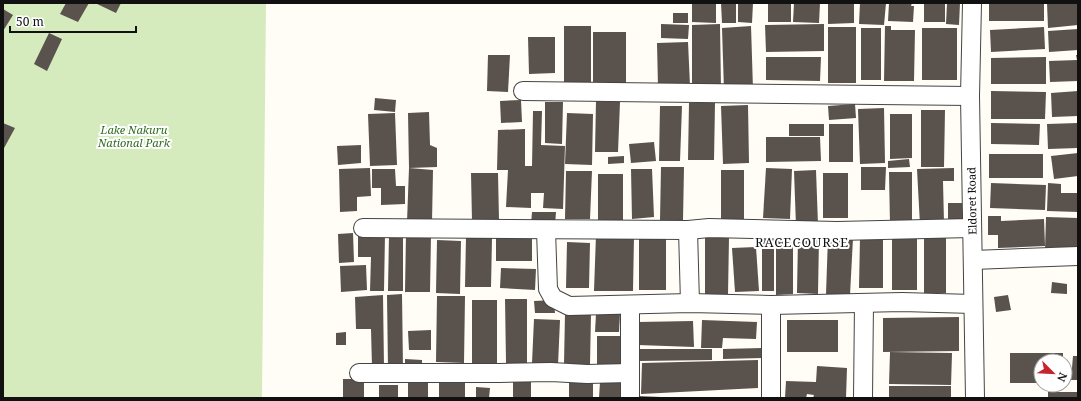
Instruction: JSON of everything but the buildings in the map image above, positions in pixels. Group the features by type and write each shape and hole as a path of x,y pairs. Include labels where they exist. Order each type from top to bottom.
{"street":[{"name":"Eldoret Road","path":"972,3 970,96 975,398"},
{"path":"523,91 970,96"},
{"path":"363,228 688,230 709,228 837,231 972,228"},
{"path":"546,230 548,289 553,298 569,306 690,303 771,304 902,302 973,304"},
{"path":"688,230 690,303"},
{"path":"973,260 1078,256"},
{"path":"863,398 864,303"},
{"path":"771,304 771,398"},
{"path":"630,305 630,398"},
{"path":"359,373 630,373"}],"green space":[{"name":"Lake Nakuru National Park","path":"3,3 266,3 262,398 3,398"}],"district":[{"name":"RACECOURSE","path":"802,242"}]}
